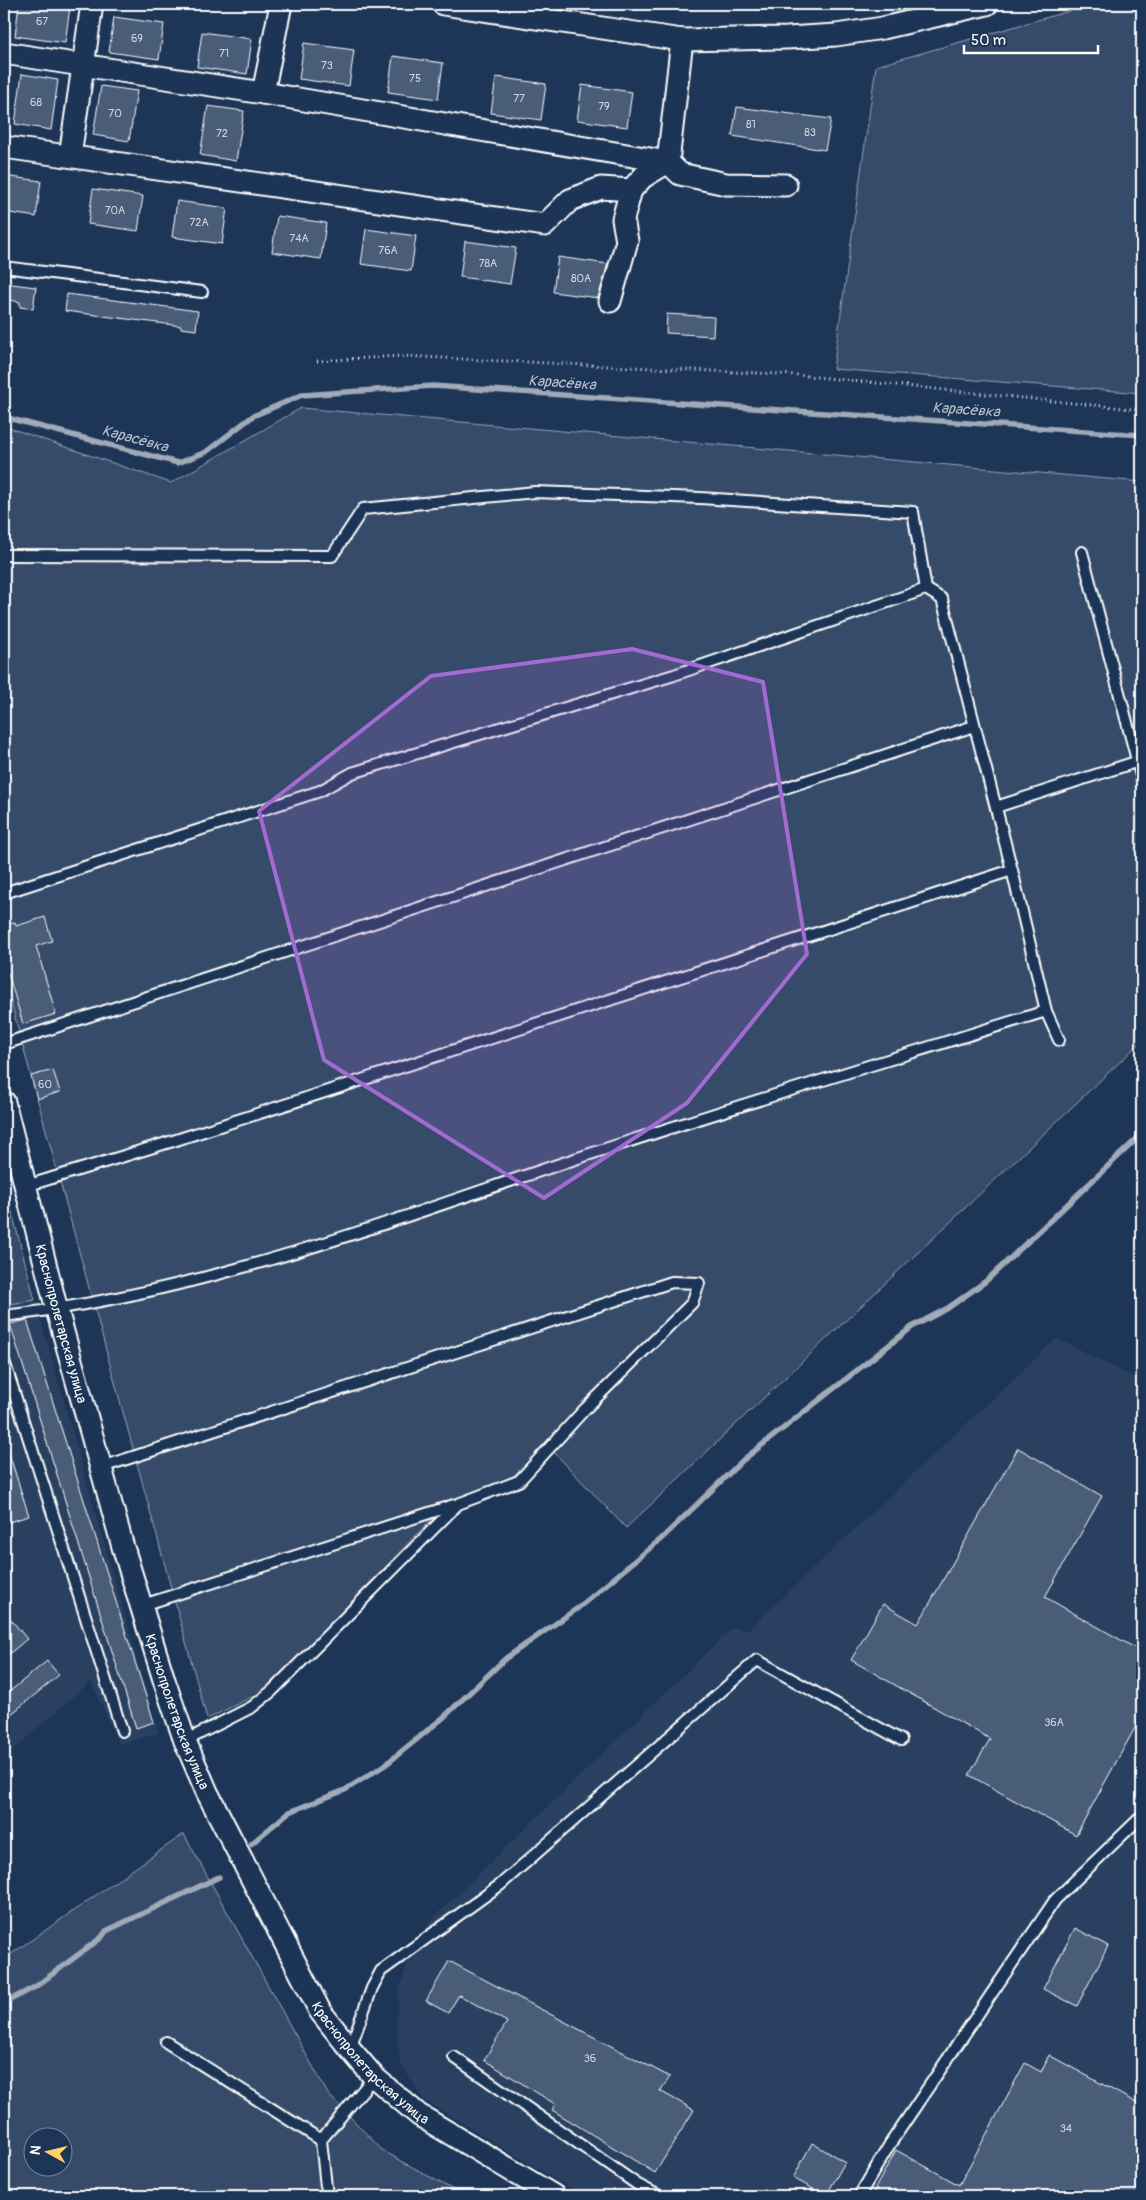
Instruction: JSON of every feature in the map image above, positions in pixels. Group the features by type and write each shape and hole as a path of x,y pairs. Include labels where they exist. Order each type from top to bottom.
{"street":[{"path":"70,156 92,4"},
{"path":"263,93 281,4"},
{"path":"443,4 682,40 768,39 836,35 883,28 987,4"},
{"path":"668,162 682,40"},
{"path":"4,53 263,93 668,162 680,174 726,184 786,185"},
{"path":"4,147 545,226 570,200 601,188 631,190"},
{"path":"610,302 627,241 623,219 631,190 643,177 668,162"},
{"name":"Краснопролетарская улица","path":"4,1102 57,1310 140,1606 185,1741 207,1792 320,2011 374,2077 419,2115 554,2196"}],"lane":[{"path":"4,266 202,292"},
{"path":"4,555 332,556 363,509 535,492 671,497 913,512 926,589 942,599 1012,870 1046,1011 1059,1040"},
{"path":"1082,552 1140,760 1142,779"},
{"path":"4,894 320,791 352,773 674,676 926,589"},
{"path":"4,1044 974,726"},
{"path":"996,807 1140,760"},
{"path":"26,1186 192,1135 1012,870"},
{"path":"4,1316 57,1310 196,1281 336,1239 619,1145 1046,1011"},
{"path":"102,1467 672,1282 699,1283 692,1303 584,1410 519,1481 458,1504 140,1606"},
{"path":"4,1361 122,1731"},
{"path":"185,1741 252,1707 272,1691 458,1504"},
{"path":"350,2049 372,1988 381,1971 500,1885 757,1660 900,1740"},
{"path":"860,2196 890,2144 1054,1900 1142,1816"},
{"path":"166,2042 321,2140"},
{"path":"454,2057 638,2185 659,2196"},
{"path":"327,2196 321,2140 374,2077"}],"path":[{"path":"317,361 400,356 797,375 1142,410"}],"highlighted area":[{"path":"632,649 763,682 807,954 687,1103 544,1198 324,1060 259,811 431,676"}],"shaded area":[{"path":"1094,4 1142,4 1142,393 833,369 876,66"},
{"path":"301,408 1142,482 1142,1041 626,1528 547,1445 513,1476 445,1505 268,1689 207,1719 4,977 4,426 171,483"},
{"path":"4,1182 35,1300 4,1305"},
{"path":"35,1300 158,1733 119,1744 91,1681 4,1758 4,1305"},
{"path":"1057,1338 1142,1382 1142,2196 583,2196 423,2099 400,2062 396,2024 400,1987 413,1946 434,1917 733,1627 748,1630"},
{"path":"184,1834 328,2094 382,2150 464,2196 4,2196 4,1959"}],"building":[{"path":"19,4 45,4 70,7 65,43 15,36"},
{"path":"114,17 164,24 159,59 109,52"},
{"path":"202,32 252,39 247,74 197,67"},
{"path":"304,43 354,50 349,86 299,79"},
{"path":"393,56 443,63 438,99 388,92"},
{"path":"22,74 58,80 51,130 15,124"},
{"path":"496,77 546,84 541,120 491,113"},
{"path":"582,85 632,92 627,127 577,120"},
{"path":"101,86 137,91 129,141 93,135"},
{"path":"208,106 244,111 236,161 200,155"},
{"path":"737,107 831,119 825,150 732,136"},
{"path":"4,176 41,181 36,217 4,212"},
{"path":"93,189 143,196 138,231 88,224"},
{"path":"177,201 227,208 222,244 172,237"},
{"path":"277,216 326,223 321,259 272,252"},
{"path":"366,229 416,236 411,271 361,264"},
{"path":"465,241 516,248 510,284 460,277"},
{"path":"558,257 608,264 598,298 553,292"},
{"path":"4,283 36,287 33,309 20,307 20,302 4,299"},
{"path":"67,294 198,311 196,330 181,328 181,326 65,311"},
{"path":"667,314 714,317 713,336 666,333"},
{"path":"45,917 52,941 36,946 56,1014 23,1024 8,973 4,975 4,925 15,922 16,926"},
{"path":"53,1070 60,1092 37,1099 31,1076"},
{"path":"27,1320 154,1722 136,1728 10,1324"},
{"path":"4,1447 7,1447 29,1516 9,1522 4,1504"},
{"path":"1018,1448 1102,1496 1045,1597 1142,1652 1142,1715 1076,1835 969,1775 990,1739 851,1660 883,1604 918,1624"},
{"path":"4,1611 27,1639 4,1658"},
{"path":"47,1661 59,1675 4,1720 4,1696"},
{"path":"1075,1928 1108,1946 1077,2006 1043,1989"},
{"path":"449,1961 670,2077 660,2091 694,2110 655,2173 552,2110 555,2104 484,2060 507,2022 459,1995 448,2013 426,2001"},
{"path":"1049,2055 1142,2106 1142,2190 1139,2196 871,2196 896,2150 959,2185 1025,2063 1041,2072"},
{"path":"812,2143 845,2162 826,2196 793,2178"}],"waterway":[{"name":"Карасёвка","path":"4,417 178,463 206,452 253,416 302,395 433,386 1142,435"},
{"path":"251,1844 289,1812 345,1790 385,1765 444,1717 506,1658 578,1608 661,1539 743,1460 912,1327 948,1308 986,1281 1142,1134"},
{"path":"4,2003 35,1987 102,1937 106,1931 219,1877"}]}
